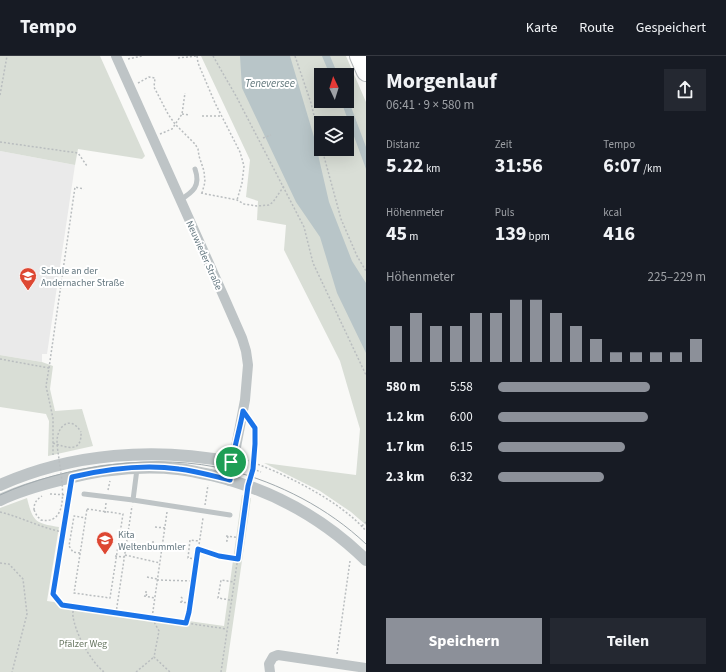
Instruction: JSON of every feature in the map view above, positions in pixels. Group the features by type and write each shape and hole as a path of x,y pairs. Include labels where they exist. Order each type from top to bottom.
{"highway":[{"path":"359,56 366,72"}],"street":[{"name":"Neuwieder Straße","path":"117,59 224,297 242,338 246,351 248,365 247,386 236,447 231,462"},
{"path":"0,485 52,467 107,456 146,454 177,455 231,462 230,480"},
{"path":"0,500 42,484 90,472 153,467 179,469 230,480 289,503 328,528 366,560"},
{"path":"270,672 269,664 273,657 278,655 366,668"}],"lane":[{"path":"180,200 192,193 196,186 198,176 195,169"},
{"path":"133,500 137,468"},
{"path":"84,494 230,515"}],"path":[{"path":"0,95 7,56"},
{"path":"117,59 142,56"},
{"path":"178,58 197,56 198,63 221,116 240,152 244,166 242,184 237,200"},
{"path":"213,56 284,186 304,227 313,263 366,375"},
{"path":"295,56 314,116"},
{"path":"130,87 149,77 155,78 154,87 166,109 176,124 198,149 204,171 205,182 202,193"},
{"path":"152,138 172,129 176,124 182,114 185,93"},
{"path":"182,114 189,115"},
{"path":"202,116 221,116"},
{"path":"263,138 271,135"},
{"path":"0,142 78,153 87,166"},
{"path":"324,156 340,219 357,256 366,271"},
{"path":"192,193 202,193 237,200 244,204 257,206 269,205 284,186"},
{"path":"52,467 53,418 46,386 75,188 84,189"},
{"path":"0,359 49,368"},
{"path":"221,672 248,486 253,469 255,428 243,411"},
{"path":"53,443 71,448 77,447 80,443 81,432 74,424 68,424 63,425 57,433 57,449 62,483 61,508 57,517 52,520 41,520 37,516 34,510 34,504 37,499 47,494 68,495"},
{"path":"253,462 314,492 349,514 366,531"},
{"path":"253,469 261,472"},
{"path":"186,623 209,475"},
{"path":"72,477 53,594 62,605 227,629"},
{"path":"312,496 314,492"},
{"path":"116,613 133,500"},
{"path":"136,672 154,658 158,631 152,618 168,505"},
{"path":"87,509 123,514 110,598 74,593 86,518 87,509"},
{"path":"0,512 17,516 51,530 63,532"},
{"path":"80,553 73,552 70,549 69,542 74,516 86,518"},
{"path":"362,526 366,522"},
{"path":"155,527 164,528"},
{"path":"226,541 227,536 241,538"},
{"path":"196,560 188,558 190,540 199,541"},
{"path":"152,542 154,542 153,546 162,547"},
{"path":"335,664 352,547"},
{"path":"198,549 219,556 238,559"},
{"path":"116,556 125,556 160,563"},
{"path":"0,563 10,564 23,579 27,614 12,672"},
{"path":"147,577 193,581"},
{"path":"231,600 218,598 220,580 234,582"},
{"path":"145,592 147,592 145,596 155,598"},
{"path":"181,597 181,602 190,603"},
{"path":"74,606 72,615 80,637 93,661 104,672"},
{"path":"154,658 170,672"}],"shaded area":[{"name":"Schule an der Andernacher Straße","path":"0,151 75,165 47,354 42,354 42,362 0,355"}],"green space":[{"path":"0,56 100,56 145,156 142,159 78,149 75,165 0,151"},
{"path":"201,56 346,56 351,68 314,68 314,108 354,108 354,74 366,102 366,525 351,512 320,491 264,463 356,475 360,429 340,361 284,250 286,225 257,220 258,201 246,197 250,160"},
{"path":"0,355 42,362 53,366 50,389 55,411 82,409 93,446 48,456 49,421 46,414 0,407"},
{"name":"Pfälzer Weg","path":"242,495 251,498 226,672 0,672 0,508 27,498 33,517 36,520 45,524 59,527 47,601 224,626"}],"water":[{"name":"Teneversee","path":"240,56 290,56 314,137 314,156 318,156 329,202 352,261 366,283 366,353 337,293 320,237 296,202 242,88"},
{"path":"322,56 330,56 335,68 327,68"},
{"path":"344,108 351,108 366,147 366,169 354,136 354,116 347,116"}],"tram line":[{"path":"0,495 53,476 113,464 173,462 202,465 248,475 302,498 336,519 366,544"}],"place":[{"name":"Schule an der Andernacher Straße","path":"28,291"},
{"name":"Kita Weltenbummler","path":"105,555"}],"route":[{"path":"243,411 255,428 255,444 253,469 248,486 238,559 219,556 206,550 198,549 189,612 186,623 62,605 53,594 72,477 90,472 153,467 179,469 230,480 231,462 236,447 243,411"}]}
